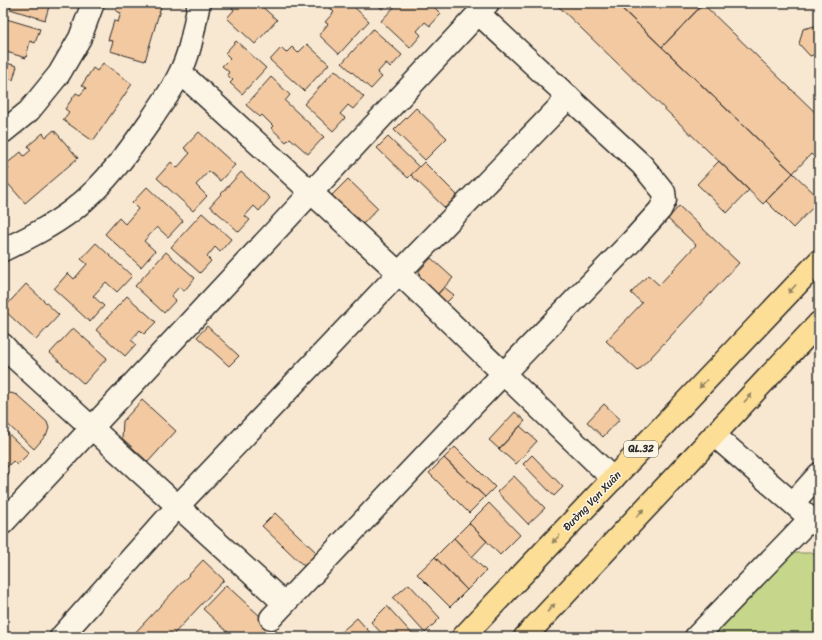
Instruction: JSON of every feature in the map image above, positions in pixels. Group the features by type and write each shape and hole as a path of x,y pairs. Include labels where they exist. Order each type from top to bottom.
{"highway":[{"name":"Đường Vạn Xuân","path":"463,637 819,261"},
{"path":"525,637 819,323"}],"street":[{"path":"3,132 29,110 59,74 80,38 93,3"},
{"path":"3,250 39,233 74,209 104,180 132,149 164,102 181,73 191,40 199,3"},
{"path":"3,523 92,428 311,192 483,8 569,97 642,165 664,192 665,200 660,210 632,241 277,610 177,506 92,428 7,354"},
{"path":"181,73 398,273 613,479"},
{"path":"61,637 177,506 398,273 569,97"},
{"path":"696,637 815,522 714,435"},
{"path":"793,503 819,474"}],"green space":[{"path":"793,553 819,553 819,637 713,637"}],"building":[{"path":"12,3 50,3 45,20 10,9"},
{"path":"119,3 162,3 145,61 110,51 113,41 108,40 114,21 118,22 121,13 116,11"},
{"path":"236,3 258,3 277,20 255,44 227,18 234,10 231,7"},
{"path":"335,3 350,3 369,21 339,54 319,35 328,24 325,22 334,12 330,8"},
{"path":"376,3 387,3 382,9"},
{"path":"398,3 430,3 441,14 430,26 425,22 417,31 421,35 410,48 381,21"},
{"path":"555,3 616,3 793,173 763,204"},
{"path":"616,3 702,3 703,4 662,47"},
{"path":"703,4 819,116 819,161 811,154 793,173 662,47"},
{"path":"3,18 40,29 35,43 30,41 26,58 3,51"},
{"path":"819,25 819,53 810,56 799,44 803,29"},
{"path":"373,29 402,55 390,68 386,63 377,73 382,77 371,89 342,63"},
{"path":"236,41 266,68 242,94 230,83 233,80 227,75 229,72 222,66 230,58 225,53"},
{"path":"307,44 329,64 304,91 270,60 281,48 286,53 292,47 298,53"},
{"path":"3,62 17,66 13,80 8,78 3,94"},
{"path":"103,63 132,84 93,141 63,120 69,112 65,109 76,93 80,95 86,88 82,85 93,68 97,71"},
{"path":"335,70 364,97 353,109 348,105 340,114 345,118 333,131 304,104"},
{"path":"271,77 290,95 285,101 324,137 308,154 290,138 286,142 271,128 273,126 262,115 260,117 246,105"},
{"path":"416,108 447,138 425,160 394,130"},
{"path":"54,130 78,158 25,203 3,178 3,174 9,169 5,165 21,152 24,156 31,150 28,146 43,133 46,137"},
{"path":"199,132 235,165 220,181 209,171 196,185 207,196 193,211 157,178 171,162 177,168 190,153 184,148"},
{"path":"388,137 419,167 408,178 377,148"},
{"path":"719,161 749,190 727,213 697,184"},
{"path":"424,162 457,195 445,208 411,175"},
{"path":"241,172 270,198 259,211 254,206 245,216 250,220 239,232 210,206"},
{"path":"793,173 819,198 819,201 793,228 766,201"},
{"path":"348,179 378,208 362,225 332,195"},
{"path":"147,187 183,221 168,237 157,227 144,241 155,251 141,267 105,234 119,218 125,224 138,209 132,203"},
{"path":"679,206 739,263 638,371 606,341 642,303 631,293 648,275 659,285 696,245 668,219"},
{"path":"202,213 231,239 220,252 215,247 207,257 211,261 200,273 171,247"},
{"path":"96,243 132,276 117,292 106,282 93,296 104,306 90,322 54,289 68,273 74,279 87,264 81,259"},
{"path":"166,252 195,278 184,291 179,287 171,296 176,300 164,313 135,286"},
{"path":"431,258 453,278 435,297 421,283 419,271"},
{"path":"26,284 59,315 36,340 3,309"},
{"path":"444,287 454,295 444,305 435,297"},
{"path":"127,296 156,322 144,334 140,330 131,340 136,344 125,356 96,330"},
{"path":"207,326 239,356 229,366 197,337"},
{"path":"73,328 107,358 84,384 50,353"},
{"path":"11,393 17,395 47,422 49,428 47,434 34,449 3,420 3,397"},
{"path":"142,400 176,431 148,462 122,438 123,421"},
{"path":"604,404 620,419 603,437 587,422"},
{"path":"515,412 525,421 499,449 489,440"},
{"path":"520,426 537,441 516,464 499,449"},
{"path":"3,429 29,453 17,465 13,461 4,470 9,474 3,481"},
{"path":"455,447 495,487 485,497 444,458"},
{"path":"532,455 563,487 554,496 523,464"},
{"path":"444,458 485,497 469,513 429,473"},
{"path":"514,476 545,508 528,524 497,492"},
{"path":"489,503 520,535 500,555 469,523"},
{"path":"275,513 317,553 305,567 262,526"},
{"path":"469,523 487,541 472,557 454,538"},
{"path":"454,538 486,571 467,590 435,557"},
{"path":"435,557 467,590 450,607 417,574"},
{"path":"203,560 224,580 171,637 131,637"},
{"path":"409,584 440,618 425,633 393,598"},
{"path":"226,585 283,637 233,637 203,609"},
{"path":"387,606 415,637 385,637 371,622"},
{"path":"357,618 374,637 342,637 339,634"}]}
